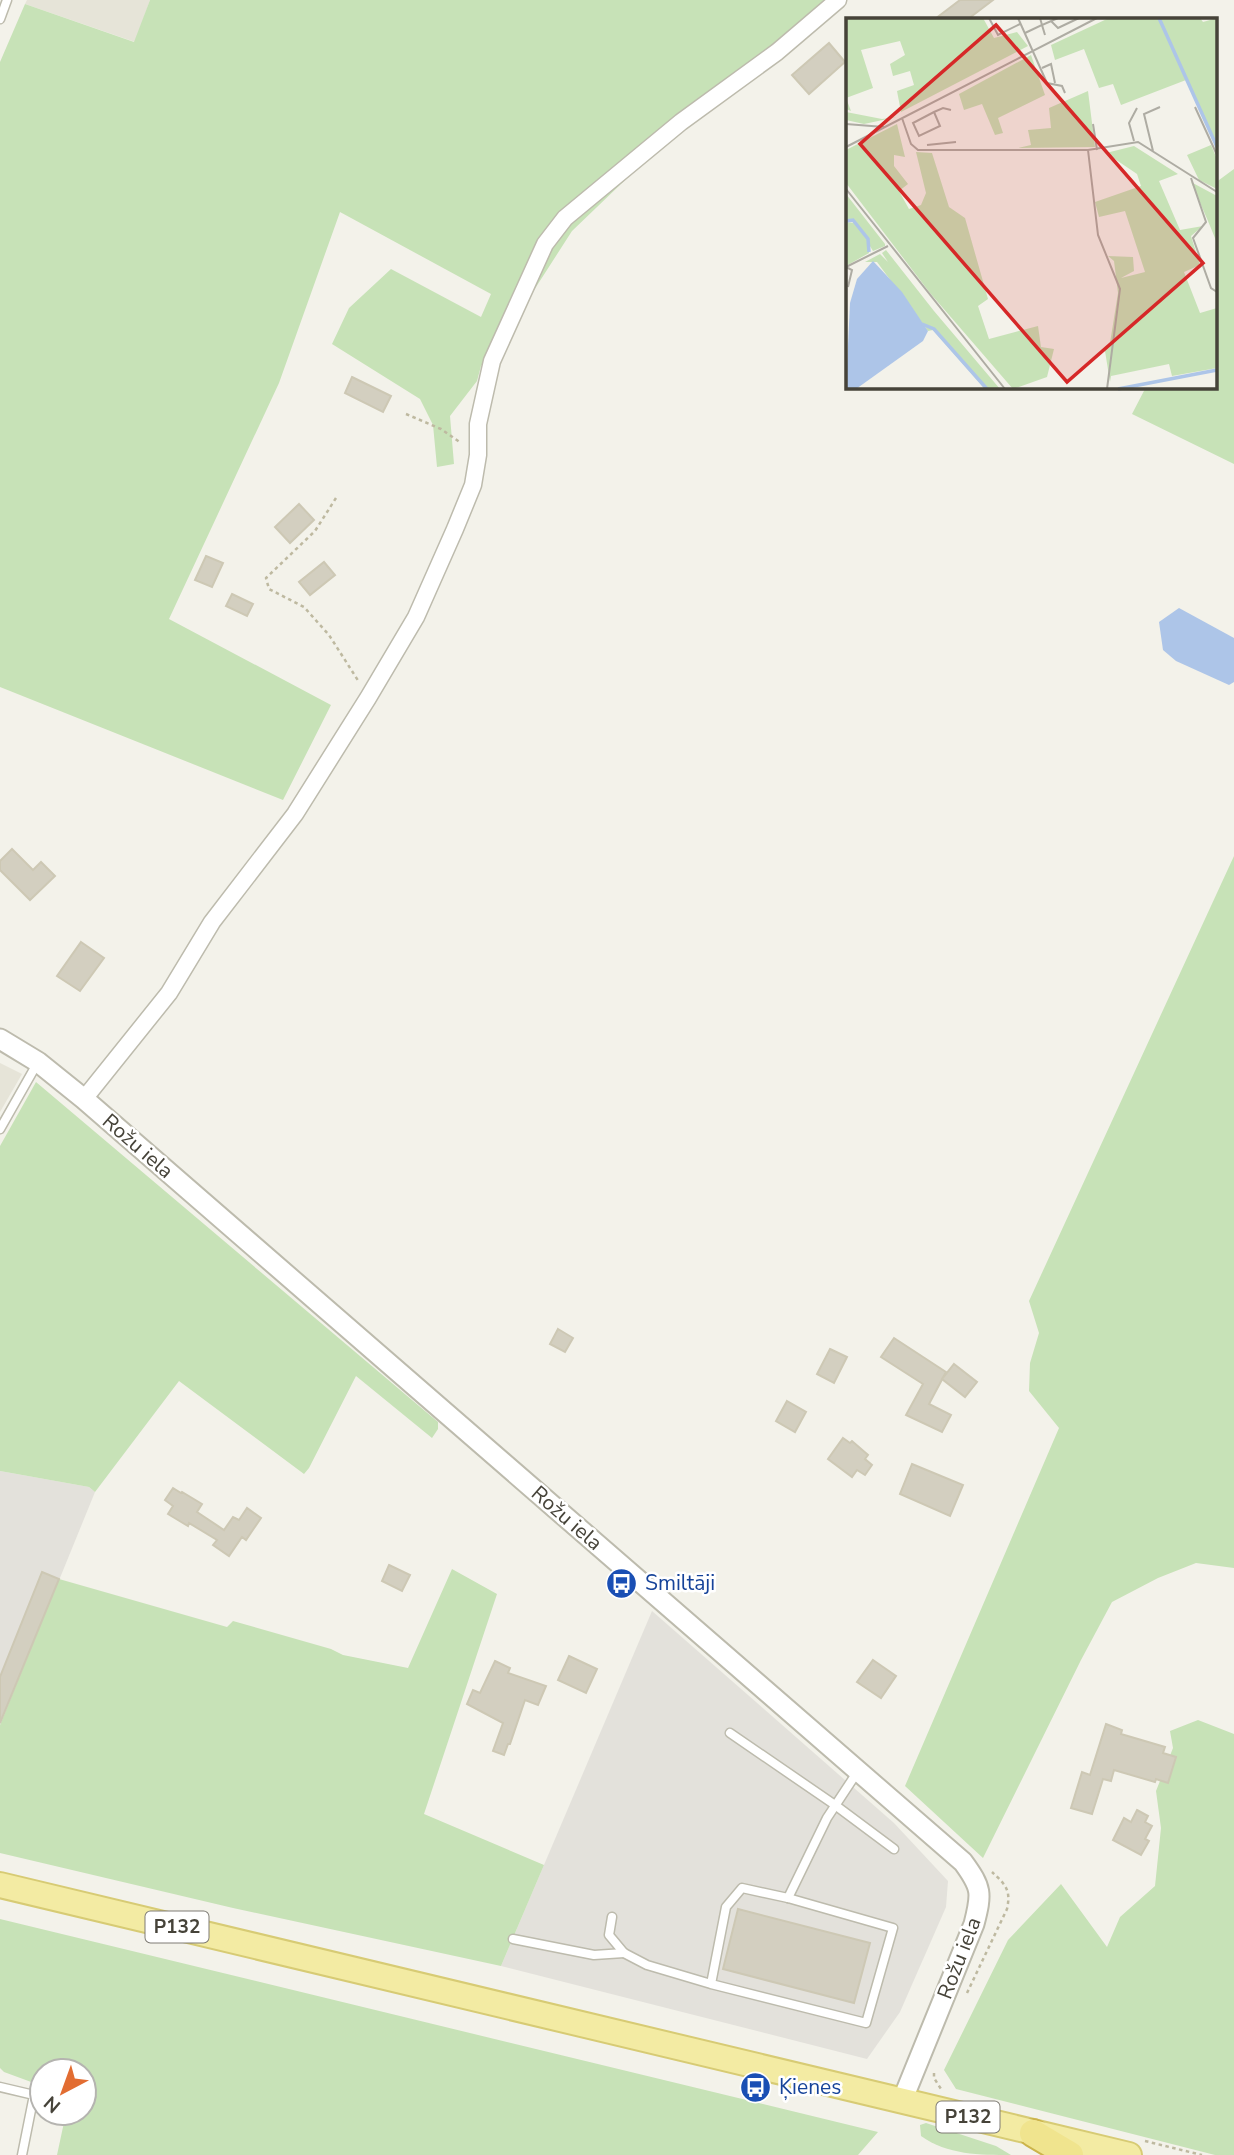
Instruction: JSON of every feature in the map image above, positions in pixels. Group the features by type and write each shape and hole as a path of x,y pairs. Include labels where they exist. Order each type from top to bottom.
{"highway":[{"path":"1033,2133 1070,2155"}],"main road":[{"name":"P132","path":"0,1885 1129,2155"}],"street":[{"path":"84,1099 169,993 212,922 295,814 416,617 473,485 478,455 478,424 492,361 551,235 565,218 670,131 777,52 838,0"},
{"name":"Rožu iela","path":"0,1039 38,1062 84,1099 963,1862 977,1881 980,1900 974,1924 902,2101"}],"lane":[{"path":"0,19 7,0"},
{"path":"0,1129 38,1062"},
{"path":"730,1733 894,1849"},
{"path":"788,1898 827,1818 858,1771"},
{"path":"612,1917 610,1935 624,1953 647,1965 711,1984 866,2022 893,1928 788,1898 741,1888 726,1907 711,1984"},
{"path":"513,1939 594,1955 624,1953"},
{"path":"0,2087 34,2095 22,2155"}],"path":[{"path":"406,414 441,429 478,455"},
{"path":"336,498 315,531 266,578 268,590 304,607 329,635 368,698"}],"shaded area":[{"path":"27,0 150,0 135,42 25,4"},
{"path":"0,1063 22,1074 0,1112"},
{"path":"0,1471 89,1487 95,1492 0,1725"},
{"path":"652,1611 894,1823 948,1881 946,1907 900,2012 867,2059 501,1966"}],"green space":[{"path":"150,0 844,0 765,67 647,159 572,231 509,329 481,366 477,381 450,416 454,464 437,467 433,425 420,399 332,344 349,308 391,269 481,317 491,294 340,212 279,383 169,619 331,705 283,800 0,687 0,62 25,4 134,42"},
{"path":"1234,169 1234,464 1132,414 1145,388 1216,388 1216,182"},
{"path":"1234,856 1234,1568 1196,1563 1158,1578 1112,1602 983,1858 905,1786 1059,1428 1029,1391 1030,1363 1039,1333 1029,1301"},
{"path":"36,1082 438,1422 438,1429 432,1438 356,1376 304,1474 179,1381 95,1492 89,1487 0,1471 0,1146"},
{"path":"452,1569 497,1594 424,1814 544,1865 501,1966 233,1908 0,1853 0,1725 59,1579 227,1627 233,1621 331,1649 343,1655 408,1668"},
{"path":"1198,1720 1234,1734 1234,2155 1215,2155 956,2089 944,2070 1008,1940 1061,1884 1107,1947 1120,1917 1155,1886 1161,1828 1156,1791 1173,1748 1170,1731"},
{"path":"0,1919 878,2132 858,2155 57,2155 63,2127 98,2127 98,2057 28,2057 28,2081 0,2068"},
{"path":"926,2123 996,2146 1011,2155 976,2154 942,2147 921,2136 920,2125"}],"water":[{"path":"1179,608 1234,638 1234,682 1229,685 1176,661 1163,650 1159,622"}],"building":[{"path":"960,0 993,0 969,18 936,18"},
{"path":"829,43 845,62 809,94 792,75"},
{"path":"352,377 391,396 383,412 345,393"},
{"path":"299,504 314,520 290,543 275,527"},
{"path":"206,556 223,563 212,587 195,580"},
{"path":"324,562 335,575 310,595 299,582"},
{"path":"232,594 253,604 247,616 226,606"},
{"path":"12,849 33,870 41,862 55,876 30,900 0,870 0,861"},
{"path":"81,942 104,958 80,991 57,976"},
{"path":"558,1329 573,1338 565,1352 550,1344"},
{"path":"894,1338 946,1372 929,1404 951,1415 942,1432 906,1415 923,1384 881,1357"},
{"path":"830,1349 847,1357 834,1383 817,1374"},
{"path":"954,1364 977,1382 965,1397 942,1379"},
{"path":"787,1401 806,1412 795,1432 776,1421"},
{"path":"843,1438 850,1443 852,1441 868,1455 865,1459 872,1465 865,1475 857,1470 852,1477 828,1459"},
{"path":"912,1464 963,1485 950,1516 900,1494"},
{"path":"173,1488 202,1504 197,1512 224,1530 233,1517 239,1520 247,1508 261,1518 246,1540 242,1537 229,1556 213,1545 217,1540 168,1514 173,1506 165,1500"},
{"path":"389,1565 410,1575 402,1591 382,1581"},
{"path":"42,1572 59,1579 0,1723 0,1677"},
{"path":"569,1656 597,1669 586,1693 558,1680"},
{"path":"873,1660 896,1676 881,1698 857,1682"},
{"path":"495,1661 510,1668 508,1673 546,1686 538,1705 525,1700 504,1755 493,1751 503,1723 467,1704 473,1690 480,1693"},
{"path":"1106,1724 1122,1730 1121,1734 1165,1747 1163,1753 1176,1757 1168,1783 1114,1770 1111,1781 1103,1779 1092,1814 1071,1808 1082,1772 1090,1775"},
{"path":"1137,1810 1148,1816 1145,1822 1152,1826 1145,1839 1149,1841 1141,1855 1113,1840 1124,1818 1131,1822"},
{"path":"738,1909 870,1943 854,2003 723,1969"}],"place":[{"name":"Smiltāji","path":"622,1583"},
{"name":"Ķienes","path":"756,2087"}]}
